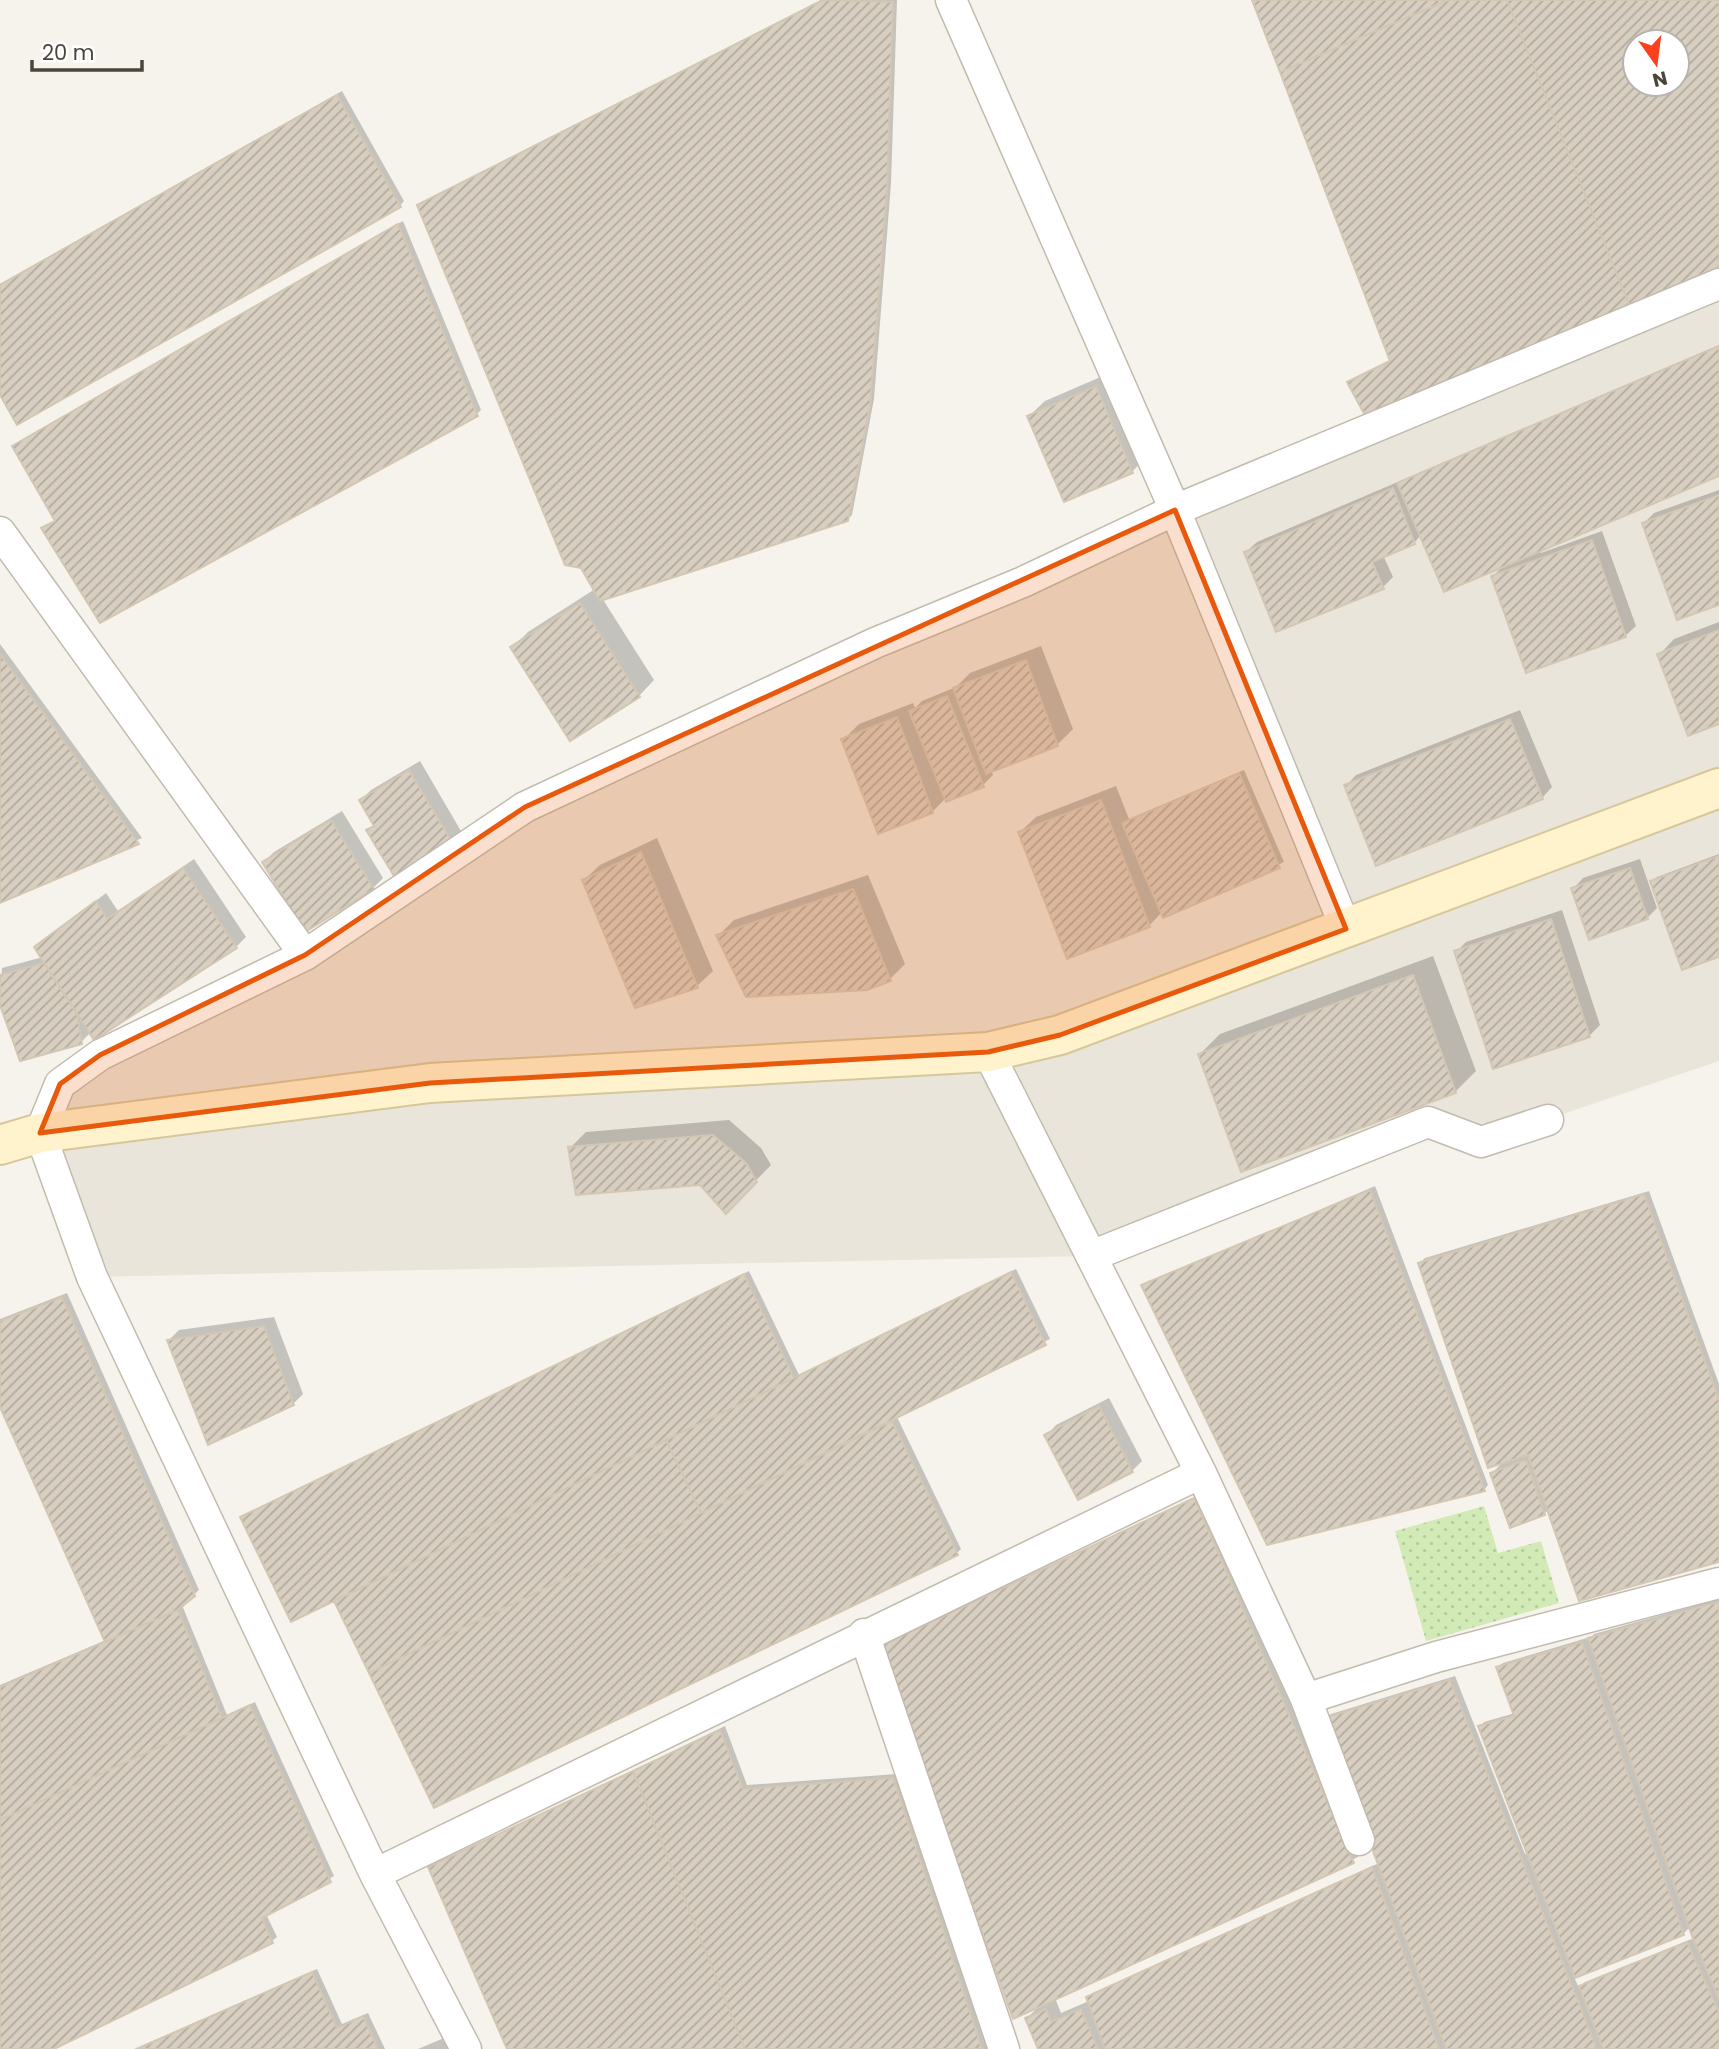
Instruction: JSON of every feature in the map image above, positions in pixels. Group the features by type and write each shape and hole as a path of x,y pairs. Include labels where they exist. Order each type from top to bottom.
{"street":[{"path":"951,0 1175,510 1346,929"},
{"path":"466,2049 375,1874 92,1277 40,1133 60,1084 100,1055 305,955 525,807 875,643 1023,582 1175,510 1719,284"},
{"path":"0,532 305,955"},
{"path":"0,1145 40,1133 430,1083 988,1052 1060,1035 1719,788"},
{"path":"988,1052 1201,1473 1306,1699 1359,1840"},
{"path":"1091,1256 1428,1122 1481,1142 1548,1120"},
{"path":"375,1874 864,1634 1201,1473"},
{"path":"1306,1699 1436,1657 1719,1583"},
{"path":"864,1634 1004,2049"}],"highlighted area":[{"path":"1175,510 1346,929 1060,1035 988,1052 430,1083 40,1133 60,1084 100,1055 305,955 525,807"}],"shaded area":[{"path":"1719,269 1719,1061 1481,1142 1428,1123 1091,1256 92,1277 40,1133 60,1084 305,955 525,807 1175,510"}],"green space":[{"path":"1484,1506 1498,1553 1541,1541 1559,1603 1426,1641 1395,1531"}],"building":[{"path":"823,0 893,2 887,190 870,405 848,521 600,601 581,568 565,565 417,205"},
{"path":"1252,0 1448,0 1280,72"},
{"path":"1448,0 1507,0 1630,307 1369,423 1347,382 1390,361 1280,72"},
{"path":"1507,0 1719,0 1719,267 1630,307"},
{"path":"337,95 401,207 17,425 0,395 0,285"},
{"path":"398,224 478,416 100,623 41,528 55,521 12,446"},
{"path":"1719,346 1719,476 1444,592 1397,483"},
{"path":"1096,386 1133,473 1064,502 1027,416"},
{"path":"1393,488 1415,544 1372,562 1384,589 1276,632 1244,552"},
{"path":"1719,495 1719,605 1677,620 1642,523"},
{"path":"1592,540 1626,637 1526,673 1491,576"},
{"path":"580,603 640,697 570,741 510,647"},
{"path":"1719,630 1719,724 1688,736 1657,654"},
{"path":"0,654 139,844 0,903"},
{"path":"1026,660 1058,746 986,774 953,688"},
{"path":"947,696 984,787 946,802 909,711"},
{"path":"897,717 933,813 878,834 841,739"},
{"path":"1510,719 1543,799 1376,866 1344,785"},
{"path":"409,770 452,842 394,876 366,830 374,826 359,800"},
{"path":"1239,773 1280,868 1163,918 1122,823"},
{"path":"1101,800 1150,927 1067,959 1018,832"},
{"path":"331,820 374,889 305,932 262,862"},
{"path":"641,852 698,988 635,1008 582,880"},
{"path":"1719,856 1719,957 1682,970 1650,881"},
{"path":"183,868 237,948 94,1040 34,947 96,901 107,919"},
{"path":"1630,868 1648,919 1589,940 1571,888"},
{"path":"853,889 891,981 867,990 746,997 716,935"},
{"path":"1551,919 1590,1037 1493,1069 1454,951"},
{"path":"44,963 77,1014 82,1044 20,1061 0,1005 0,975"},
{"path":"1413,975 1456,1093 1241,1172 1198,1054"},
{"path":"713,1135 746,1163 757,1182 726,1214 700,1185 576,1195 568,1147"},
{"path":"1370,1190 1485,1491 1267,1545 1141,1285"},
{"path":"1644,1194 1719,1400 1719,1562 1579,1601 1528,1455 1488,1468 1418,1263"},
{"path":"1011,1272 1046,1345 701,1513 666,1440"},
{"path":"744,1274 794,1378 291,1622 240,1517"},
{"path":"62,1297 195,1596 178,1610 105,1642 0,1407 0,1321"},
{"path":"264,1326 294,1405 208,1445 167,1340"},
{"path":"1099,1406 1133,1472 1078,1500 1044,1435"},
{"path":"892,1421 958,1555 434,1808 369,1673"},
{"path":"666,1440 701,1513 369,1673 334,1601"},
{"path":"1526,1460 1545,1515 1510,1528 1490,1473"},
{"path":"1194,1498 1354,1863 1013,2019 880,1646"},
{"path":"1719,1602 1719,1999 1692,1936 1588,1638"},
{"path":"178,1610 222,1718 0,1820 0,1687"},
{"path":"1582,1642 1684,1935 1575,1978 1478,1726 1514,1716 1496,1667"},
{"path":"1450,1680 1597,2049 1446,2049 1324,1718"},
{"path":"250,1705 331,1882 262,1918 273,1943 54,2049 0,2049 0,1820"},
{"path":"720,1730 743,1789 893,1778 982,2049 745,2049 633,1771"},
{"path":"633,1771 745,2049 507,2049 428,1867"},
{"path":"1372,1867 1439,2049 1105,2049 1086,1997"},
{"path":"1687,1942 1719,2012 1719,2049 1603,2049 1579,1986"},
{"path":"312,1972 337,2028 363,2016 378,2049 137,2049"},
{"path":"1046,2009 1051,2022 1081,2009 1098,2049 1038,2049 1025,2018"}]}
